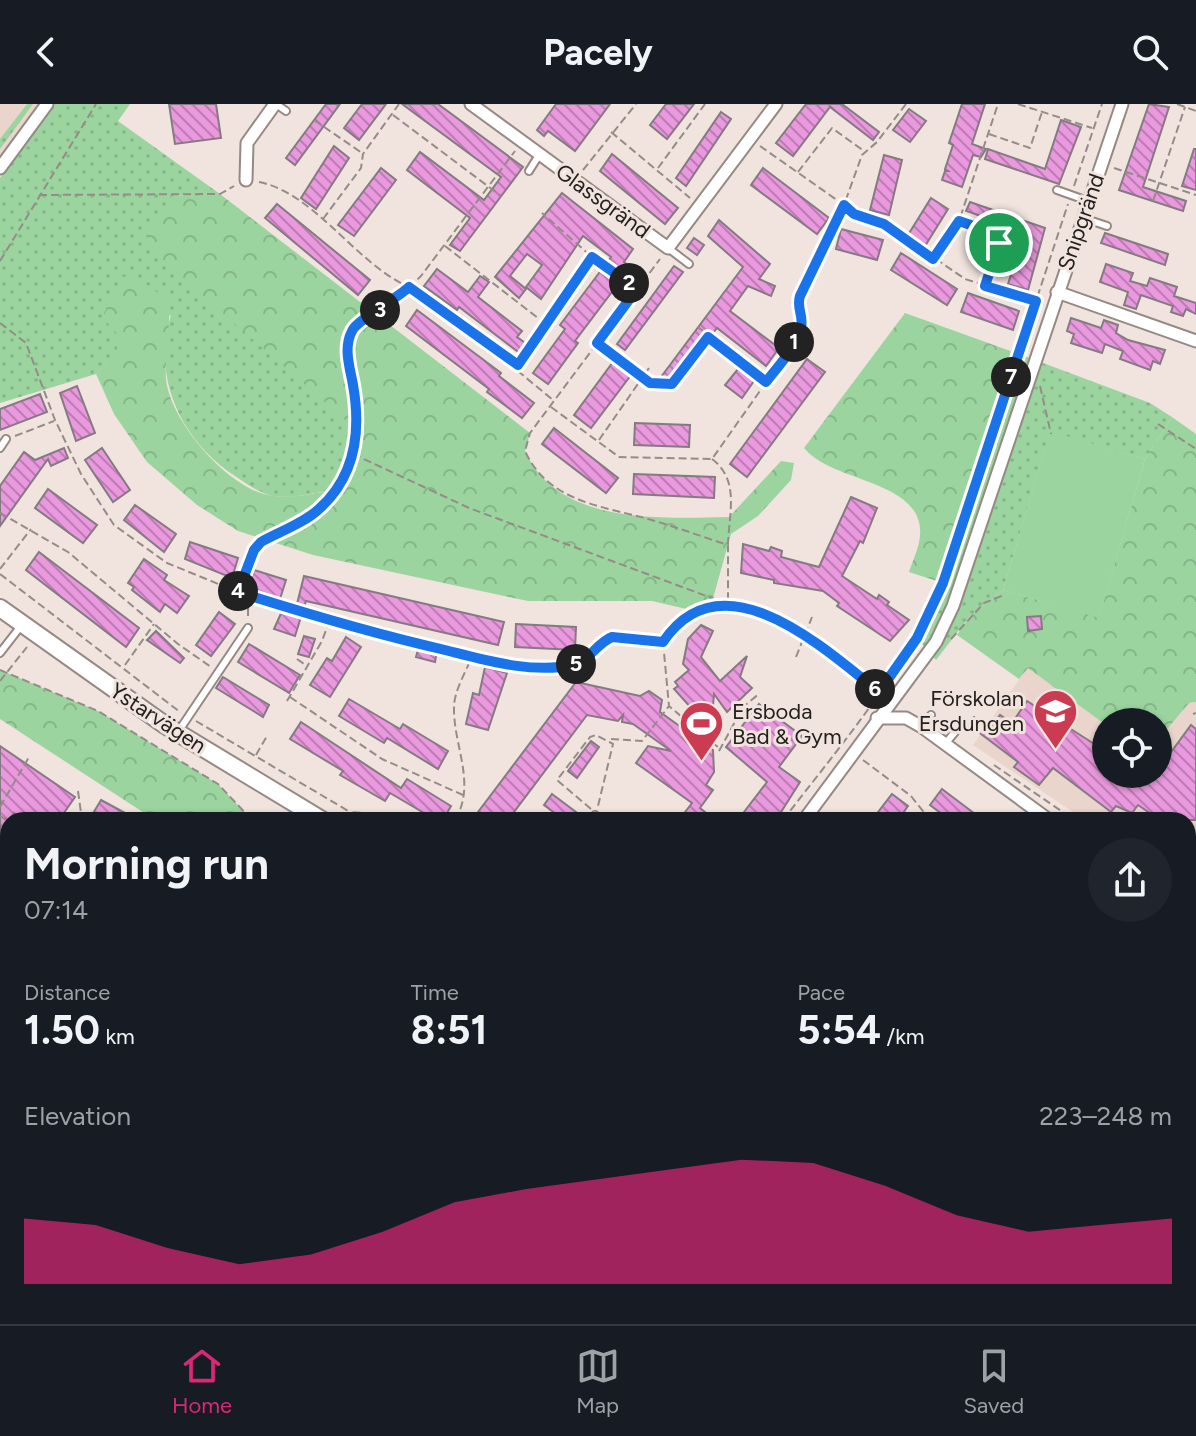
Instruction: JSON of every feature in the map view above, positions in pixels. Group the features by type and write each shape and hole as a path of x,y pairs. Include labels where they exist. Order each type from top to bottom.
{"street":[{"path":"0,168 47,104"},
{"path":"246,180 247,143 276,104"},
{"name":"Glassgränd","path":"471,104 668,248 776,104"},
{"name":"Snipgränd","path":"1122,104 1057,292 1196,341"},
{"path":"810,812 936,642 953,606 1057,292"},
{"name":"Ystarvägen","path":"0,608 28,631 178,732 309,812"},
{"path":"877,718 906,718 922,727 1038,812"}],"lane":[{"path":"276,104 286,111"},
{"path":"529,171 539,155"},
{"path":"1057,190 1088,201"},
{"path":"1083,218 1107,226"},
{"path":"668,248 689,264"},
{"path":"0,448 6,439"},
{"path":"178,732 248,628"},
{"path":"0,653 28,631"},
{"path":"922,727 931,715"},
{"path":"945,744 955,732"}],"path":[{"path":"0,261 96,104"},
{"path":"322,220 361,168 363,154 399,104"},
{"path":"575,181 636,104"},
{"path":"657,169 705,104"},
{"path":"712,459 798,337 802,321 797,303 844,205 864,151 877,142 906,104"},
{"path":"933,259 959,221 998,104"},
{"path":"1018,104 1094,128"},
{"path":"789,812 917,638 943,583 1102,104"},
{"path":"1177,104 1196,111"},
{"path":"1153,201 1185,107"},
{"path":"988,134 1030,148 1042,112"},
{"path":"392,114 501,196"},
{"path":"314,120 363,154"},
{"path":"798,173 832,128 864,151"},
{"path":"611,132 699,206"},
{"path":"750,139 854,214 884,224 965,279 1052,306"},
{"path":"238,592 254,550 261,542 319,509 335,489 353,454 358,419 347,343 353,328 393,303 409,287 522,142"},
{"path":"1101,164 1196,195"},
{"path":"39,195 220,194 246,180 274,185 322,220 393,280 409,287 518,365"},
{"path":"542,213 592,257 637,289"},
{"path":"959,221 991,232 999,243 985,286"},
{"path":"444,245 547,325"},
{"path":"668,248 530,433 525,451 532,466 582,503 643,518 728,545"},
{"path":"554,401 519,372 518,365 547,325 550,314 592,257"},
{"path":"0,323 26,343 55,420 81,474 114,525 167,563 238,592 329,620 514,665 556,667 579,663 612,637 663,642"},
{"path":"698,327 766,382"},
{"path":"597,343 650,383 672,384 708,337"},
{"path":"598,442 649,368"},
{"path":"1040,380 1040,399 1051,434"},
{"path":"550,406 619,457 712,459 724,469 731,483 728,604"},
{"path":"6,439 55,420"},
{"path":"1158,424 1196,449"},
{"path":"353,454 469,508 728,604 780,620 803,633 879,692"},
{"path":"0,513 31,528 68,552 178,644 219,673"},
{"path":"0,569 31,528"},
{"path":"0,574 188,717 350,812"},
{"path":"248,595 248,628"},
{"path":"610,739 616,736 642,741 669,706 663,642 674,627 689,615 728,604"},
{"path":"796,657 803,633 812,617"},
{"path":"287,701 308,666 329,620"},
{"path":"124,666 154,623"},
{"path":"0,681 28,631"},
{"path":"458,812 463,795 464,773 454,708 472,657"},
{"path":"297,659 308,666"},
{"path":"0,670 98,711 218,784 244,812"},
{"path":"669,706 719,749 743,707 760,693"},
{"path":"290,697 382,759 463,795"},
{"path":"591,812 588,804 557,780 590,737 603,735 610,739 613,751 595,812"},
{"path":"255,756 267,736"},
{"path":"852,752 911,796 923,812"},
{"path":"0,807 29,757"},
{"path":"78,791 81,812"}],"shaded area":[{"path":"0,104 43,104 0,161"},
{"path":"1028,667 1092,715 1092,788 1172,788 1172,723 1189,703 1196,702 1196,812 1073,812 973,745"}],"green space":[{"path":"27,104 33,104 0,149 0,139"},
{"path":"53,104 130,104 118,121 220,194 172,196 357,430 349,466 335,489 296,496 268,495 216,462 186,426 168,384 166,339 171,315 122,338 121,344 96,374 0,403 0,178"},
{"path":"220,194 530,433 525,451 541,475 562,493 587,505 644,516 729,517 781,461 794,463 791,480 758,516 731,534 710,609 699,612 652,601 528,601 313,555 238,531 197,505 147,462 114,414 96,374 121,343 121,338 102,317 123,277 132,274 168,300 166,379 170,396 178,414 205,452 239,482 257,492 274,496 304,495 335,489 349,465 357,430 151,251 147,233 172,196"},
{"path":"905,313 1019,354 943,583 909,572 920,536 918,518 908,504 893,493 817,460 804,448"},
{"path":"1019,354 1150,403 1172,417 1145,459 1050,432 1003,590 970,616 936,660 917,638 943,583"},
{"path":"1172,417 1196,434 1196,702 1189,703 1172,723 1172,708 1092,708 1092,715 1028,668 1019,679 957,635 970,616 1003,590 1099,617 1145,459"},
{"path":"1050,431 1145,459 1099,618 1003,590"},
{"path":"0,670 98,711 218,784 244,812 143,812 0,719"}],"building":[{"path":"169,104 216,104 221,138 175,144"},
{"path":"326,104 340,104 295,165 286,158"},
{"path":"362,104 386,104 359,140 344,128"},
{"path":"402,104 438,104 523,167 460,251 450,245 470,218 407,170 420,152 484,200 501,177"},
{"path":"556,104 610,104 575,151 548,131 544,136 537,130"},
{"path":"666,104 694,104 667,139 650,125"},
{"path":"806,104 842,104 879,132 873,140 830,107 793,156 776,143"},
{"path":"962,104 985,104 972,144 986,149 981,157 973,155 962,187 942,180 945,171 948,171 945,169 953,145 949,143"},
{"path":"1149,104 1169,107 1143,187 1186,201 1183,211 1119,190"},
{"path":"909,109 926,121 910,142 893,130"},
{"path":"721,112 731,119 686,186 676,178"},
{"path":"1061,120 1081,127 1059,184 985,159 988,149 1045,169"},
{"path":"334,146 349,158 316,209 301,198"},
{"path":"1196,149 1196,190 1182,186"},
{"path":"612,154 678,208 665,224 600,171"},
{"path":"884,155 902,160 889,215 870,210"},
{"path":"381,168 396,180 354,236 338,225"},
{"path":"763,168 829,218 817,234 751,185"},
{"path":"562,193 633,249 624,262 634,270 628,279 624,276 575,341 578,343 548,384 533,373 565,329 560,325 611,257 583,236 541,299 526,287 542,265 527,254 510,276 526,289 519,298 495,277"},
{"path":"931,198 948,209 925,246 908,235"},
{"path":"970,202 1045,228 1028,290 1008,284 1025,231 966,211"},
{"path":"277,204 370,280 358,295 265,218"},
{"path":"719,220 770,264 759,279 775,286 771,296 748,286 730,311 779,348 766,366 717,328 713,333 708,330 669,383 661,377 743,267 708,236"},
{"path":"841,229 883,240 877,260 836,249"},
{"path":"1105,233 1168,254 1165,265 1101,243"},
{"path":"694,238 704,245 697,255 687,248"},
{"path":"901,253 957,289 947,305 891,270"},
{"path":"1106,264 1133,273 1130,281 1147,286 1150,278 1177,287 1174,296 1196,303 1196,314 1186,309 1183,316 1171,312 1173,306 1141,295 1136,309 1124,305 1128,292 1100,282"},
{"path":"674,266 683,272 625,350 617,344"},
{"path":"437,269 468,292 480,276 489,282 478,297 522,331 517,337 528,345 521,354 459,307 457,310 424,286"},
{"path":"968,293 1019,311 1013,330 961,312"},
{"path":"417,310 501,373 499,376 534,403 522,418 406,326"},
{"path":"1071,318 1101,328 1104,320 1118,325 1116,333 1128,340 1165,350 1160,364 1153,361 1150,370 1120,359 1123,351 1105,344 1102,353 1071,343 1074,334 1067,331"},
{"path":"807,359 825,372 747,477 730,464"},
{"path":"613,362 631,375 591,428 574,415"},
{"path":"738,369 754,381 742,398 725,385"},
{"path":"77,386 95,433 76,441 60,393"},
{"path":"40,394 47,412 0,430 0,409"},
{"path":"635,423 690,425 689,447 634,445"},
{"path":"554,428 618,478 606,493 542,444"},
{"path":"64,448 68,458 51,466 48,459 0,526 0,486 24,452 35,460"},
{"path":"102,448 130,490 113,502 85,460"},
{"path":"634,474 715,477 714,498 633,494"},
{"path":"48,489 97,525 83,543 35,508"},
{"path":"851,497 877,508 863,543 860,541 842,576 877,599 879,595 889,602 887,605 909,620 890,641 837,606 839,603 823,591 774,583 774,580 741,573 743,544 769,551 771,547 782,551 781,557 819,567"},
{"path":"135,505 176,534 164,552 124,520"},
{"path":"190,542 238,558 232,578 185,559"},
{"path":"39,552 139,628 126,647 26,570"},
{"path":"144,559 167,575 164,580 189,596 177,613 165,604 160,612 132,590 134,587 128,583"},
{"path":"254,570 286,580 280,599 249,587"},
{"path":"304,576 504,622 498,645 306,601 295,636 274,629 283,609 295,612"},
{"path":"219,612 235,624 211,656 196,645"},
{"path":"1041,616 1042,629 1028,631 1027,617"},
{"path":"516,624 576,627 575,650 515,647"},
{"path":"701,625 713,631 701,657 720,681 747,656 740,677 752,688 727,712 714,694 711,730 674,689 678,686 675,682 689,670 683,664 688,639"},
{"path":"156,631 184,658 180,663 147,640"},
{"path":"304,636 315,639 309,657 298,654"},
{"path":"346,637 361,647 330,697 310,685 327,658 332,661"},
{"path":"249,644 300,675 289,693 238,662"},
{"path":"419,646 437,651 435,662 416,657"},
{"path":"485,667 507,673 488,730 466,724 473,693 479,695"},
{"path":"223,677 269,705 263,717 216,688"},
{"path":"576,682 640,696 649,691 662,700 660,712 713,750 714,772 706,785 713,790 700,808 705,812 685,812 692,803 636,763 648,746 671,751 633,724 622,722 623,715 618,721 587,715 514,812 478,812"},
{"path":"349,699 400,729 403,724 448,751 438,769 387,738 384,743 339,716"},
{"path":"1027,701 1092,743 1092,788 1172,788 1172,751 1191,725 1196,729 1196,812 1148,812 1138,805 1133,812 1116,806 1111,812 1053,768 1039,785 1014,767 1018,762 968,724 974,717 991,728 1000,715 1012,723"},
{"path":"759,704 802,736 779,767 800,782 781,812 744,812 767,782 726,747"},
{"path":"301,722 401,788 407,779 451,806 448,812 422,812 390,793 385,801 340,775 343,771 290,739"},
{"path":"591,741 599,747 577,778 568,771"},
{"path":"0,746 75,797 65,812 0,812"},
{"path":"942,789 972,812 939,812 930,805"},
{"path":"552,794 576,812 553,812 544,805"},
{"path":"892,794 908,806 904,812 878,812"},
{"path":"101,800 123,812 94,812"}],"place":[{"name":"Förskolan Ersdungen","path":"1055,750"},
{"name":"Ersboda Bad & Gym","path":"701,763"}],"route":[{"path":"844,205 854,214 891,228 933,259 959,221 991,232 999,243 985,286 1036,301 943,583 917,638 879,692 803,633 780,620 728,604 689,615 674,627 663,642 612,637 604,640 579,663 556,667 514,665 472,657 350,627 238,592 254,550 261,542 319,509 349,466 357,444 358,419 347,343 353,328 393,303 409,287 518,365 547,325 550,314 592,257 637,289 597,343 650,383 668,387 672,384 708,337 766,382 798,337 802,315 797,303 844,205"}]}
